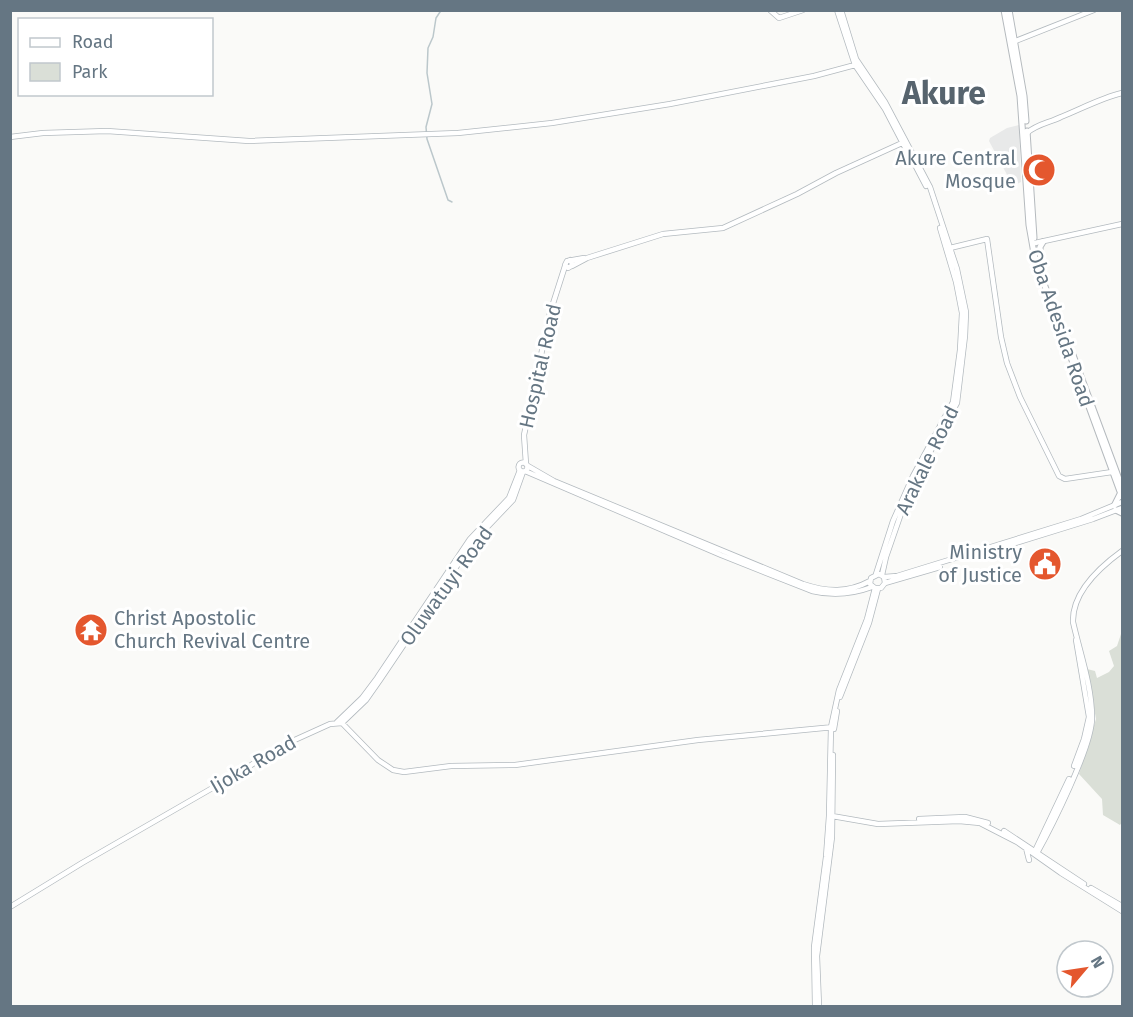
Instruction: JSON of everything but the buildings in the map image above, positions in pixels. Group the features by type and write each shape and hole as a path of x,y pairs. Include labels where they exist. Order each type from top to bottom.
{"main road":[{"path":"1006,10 1017,40"},
{"name":"Oba Adesida Road","path":"1006,10 1017,40 1029,225 1035,259 1112,472 1122,492"},
{"name":"Oba Adesida Road","path":"1017,40 1026,120 1035,243 1041,266 1122,492"},
{"path":"1034,231 1042,242 1041,266"},
{"path":"1119,509 1122,492"}],"street":[{"path":"770,10 778,18 803,10"},
{"name":"Arakale Road","path":"839,10 855,65 885,102 926,179 960,280 966,312 957,403 917,476 904,505 880,575"},
{"path":"1017,40 1094,10"},
{"name":"Arakale Road","path":"846,34 859,64 926,187 954,275 962,313 960,351 951,407 913,476 893,521 880,575"},
{"path":"10,137 43,133 107,131 249,141 458,133 552,123 670,104 827,73 855,65"},
{"path":"1027,133 1035,126 1122,93"},
{"path":"1026,120 1035,126"},
{"path":"570,267 587,258 663,234 723,228 902,143"},
{"path":"1035,243 1122,224"},
{"path":"950,248 987,239 1003,350 1013,379 1059,476 1065,479 1112,472"},
{"name":"Hospital Road","path":"525,464 524,435 548,322 561,283 570,267 566,262 587,258"},
{"path":"1119,509 897,576 880,575 858,588 820,589 722,554 554,481 525,464 523,471 722,554 819,593 848,594 875,588 1093,519 1119,509 1122,502"},
{"name":"Oluwatuyi Road","path":"339,722 366,700 378,679 473,542 509,505 523,471"},
{"path":"1036,853 1076,769 1092,726 1091,708 1073,611 1080,594 1093,577 1122,551"},
{"path":"880,575 885,584"},
{"path":"833,727 840,698 869,623 875,588 870,580"},
{"path":"817,1006 814,947 831,815 833,727 839,690 867,619 875,588"},
{"path":"861,591 872,597"},
{"path":"339,722 378,760 393,770 399,771 451,766 515,765 692,741 833,727"},
{"name":"Ijoka Road","path":"10,907 192,798 242,771 277,748 339,722"},
{"path":"831,815 893,825 976,821 1026,846 1122,909"},
{"path":"1026,846 1040,844"},
{"path":"1040,844 1048,860"},
{"path":"1026,846 1029,861"},
{"path":"1036,853 1122,909"}],"shaded area":[{"path":"1019,125 1021,182 1013,186 989,141 990,138 1007,128"}],"green space":[{"path":"1121,634 1122,822 1120,825 1103,815 1102,799 1079,774 1096,719 1087,669 1095,671 1097,678 1109,672 1114,666 1109,651 1117,646"}],"waterway":[{"path":"443,10 436,18 433,37 428,48 427,73 432,104 426,127 427,139 448,200 452,202"}],"place":[{"name":"Akure Central Mosque","path":"1039,170"},
{"name":"Ministry of Justice","path":"1045,564"},
{"name":"Christ Apostolic Church Revival Centre","path":"91,630"}],"district":[{"name":"Akure","path":"944,93"}]}
